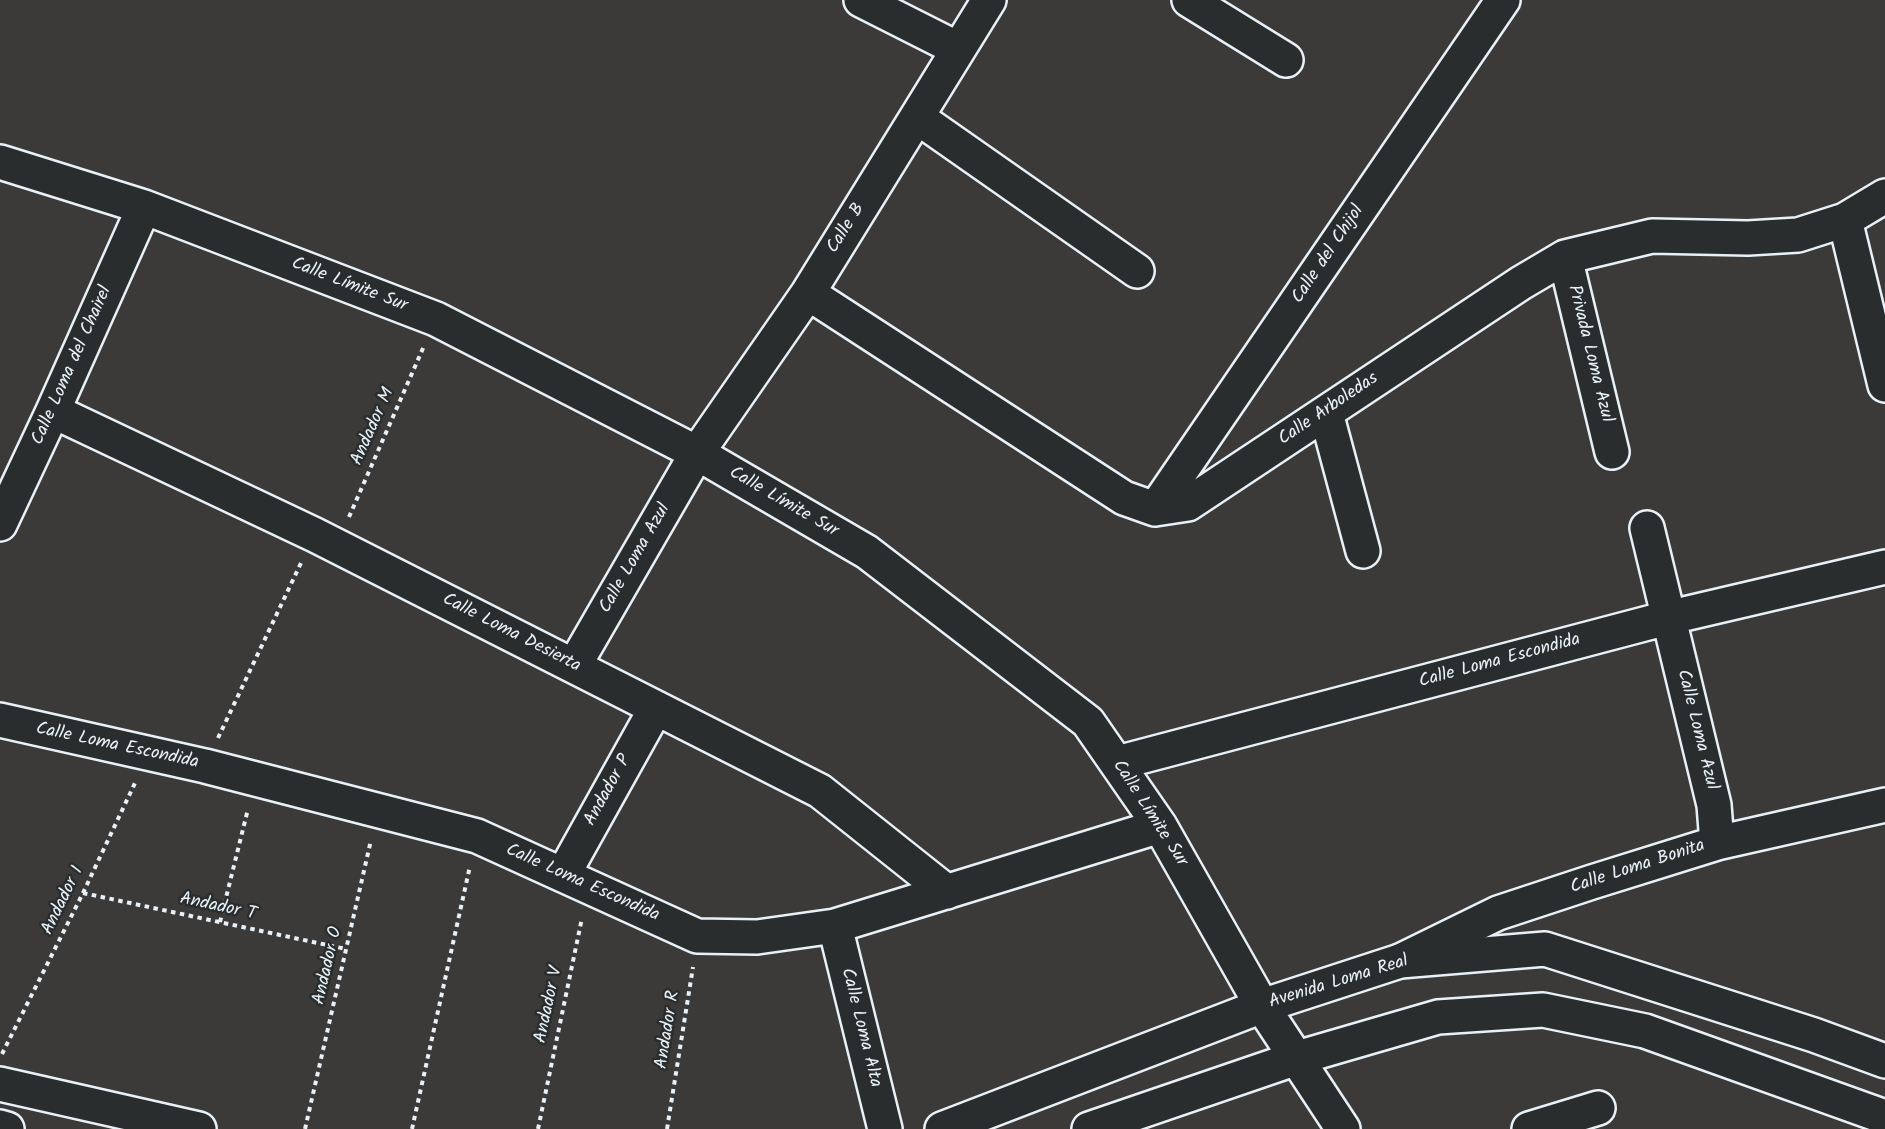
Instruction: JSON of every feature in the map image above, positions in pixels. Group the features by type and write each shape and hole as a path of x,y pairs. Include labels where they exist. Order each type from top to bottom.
{"street":[{"path":"861,0 958,49"},
{"name":"Calle B","path":"697,453 808,292 989,0"},
{"path":"1189,0 1286,60"},
{"name":"Calle del Chijol","path":"1155,509 1503,0"},
{"path":"916,117 1137,271"},
{"name":"Calle Límite Sur","path":"0,162 144,207 436,319 697,453 867,552 1088,722 1160,826 1262,1006 1343,1129"},
{"name":"Calle Arboledas","path":"808,292 1124,498 1155,509 1188,504 1565,256 1652,236 1748,238 1798,236 1845,220 1885,196"},
{"name":"Calle Loma del Chairel","path":"0,524 144,207"},
{"path":"1845,220 1885,385"},
{"name":"Privada Loma Azul","path":"1565,256 1612,452"},
{"name":"Calle Loma Desierta","path":"53,411 326,540 820,791 947,892"},
{"path":"1326,413 1363,551"},
{"name":"Calle Loma Azul","path":"574,666 697,453"},
{"path":"1647,528 1667,618"},
{"name":"Calle Loma Escondida","path":"1117,763 1667,618 1885,567"},
{"name":"Calle Loma Azul","path":"1667,618 1714,804 1717,843"},
{"name":"Andador P","path":"575,881 656,708"},
{"name":"Calle Loma Escondida","path":"0,720 205,766 477,836 698,936 757,937 835,926 1160,826"},
{"name":"Calle Loma Bonita","path":"1400,961 1498,913 1717,843 1885,805"},
{"name":"Calle Loma Alta","path":"835,926 885,1129"},
{"name":"Avenida Loma Real","path":"942,1129 1262,1006 1400,961 1545,949 1814,1035 1885,1061"},
{"path":"1089,1129 1297,1058 1438,1017 1543,1010 1645,1031 1885,1117"},
{"path":"0,1084 199,1129"},
{"path":"1529,1129 1598,1108"},
{"path":"0,1127 7,1129"}],"path":[{"name":"Andador M","path":"205,766 326,540 436,319"},
{"name":"Andador I","path":"0,1057 83,893 149,754"},
{"path":"220,922 255,779"},
{"name":"Andador O","path":"304,1129 379,809"},
{"path":"412,1129 477,836"},
{"name":"Andador V","path":"538,1129 575,881"},
{"name":"Andador T","path":"83,893 346,949"},
{"name":"Andador R","path":"667,1129 698,936"}]}
